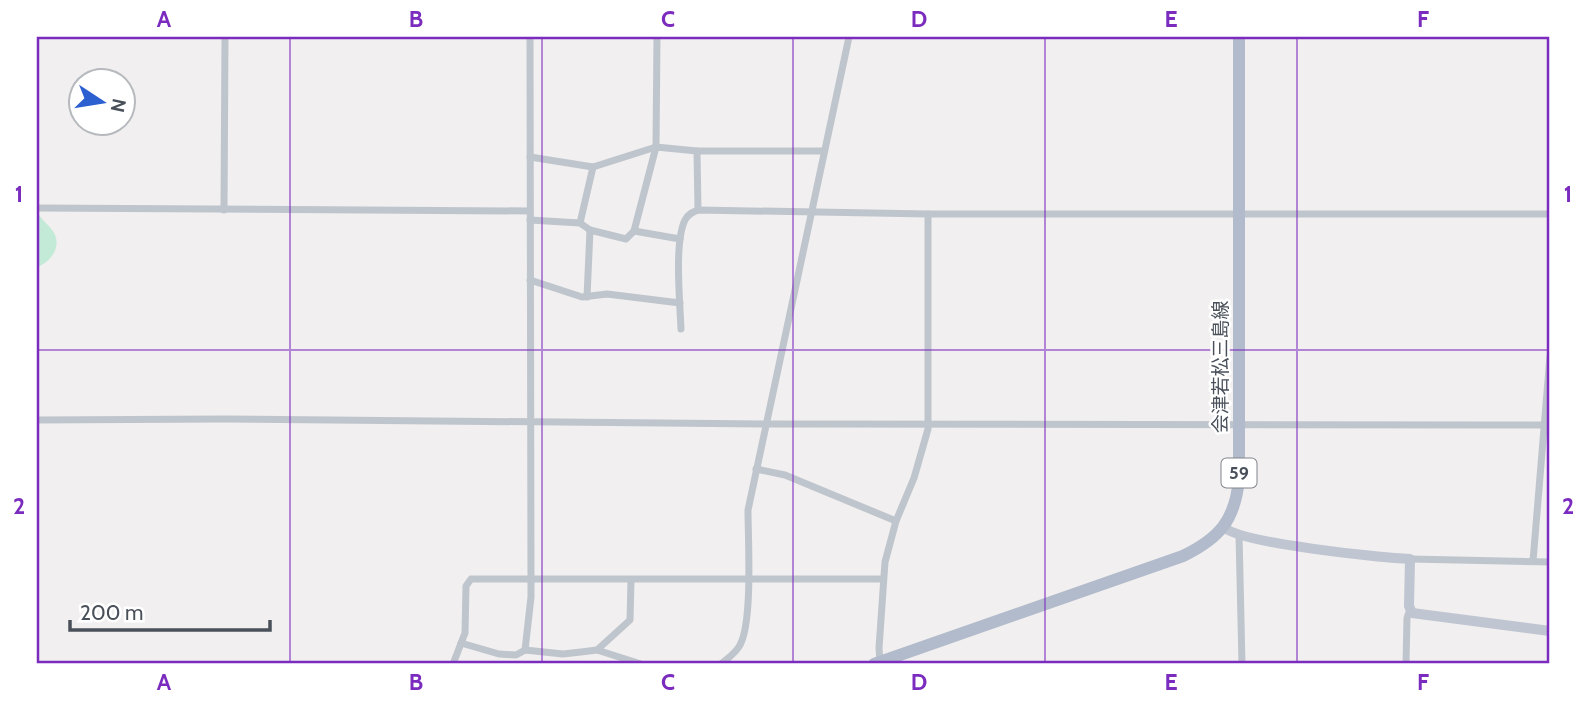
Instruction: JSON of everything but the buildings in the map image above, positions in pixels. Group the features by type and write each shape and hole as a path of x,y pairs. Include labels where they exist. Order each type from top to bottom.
{"main road":[{"name":"会津若松三島線","path":"877,663 1183,556 1203,546 1224,527 1238,492 1239,37"}],"street":[{"path":"224,210 225,37"},
{"path":"517,664 531,614 530,37"},
{"path":"530,220 580,223 590,230 626,239 634,231 656,147 657,37"},
{"path":"721,664 734,653 743,637 749,580 748,510 849,37"},
{"path":"530,157 593,167 656,147 698,151 824,151"},
{"path":"698,151 698,211"},
{"path":"580,223 593,167"},
{"path":"37,208 530,211"},
{"path":"681,329 680,239 686,219 691,213 698,211 929,214 1550,214"},
{"path":"877,663 885,562 896,521 914,478 928,423 929,214"},
{"path":"587,297 590,230"},
{"path":"634,231 680,239"},
{"path":"530,280 587,297 607,294 680,303"},
{"path":"1533,561 1550,356"},
{"path":"37,420 1544,425"},
{"path":"756,469 785,474 896,521"},
{"path":"1541,483 1550,485"},
{"path":"1224,527 1239,534 1331,550 1410,559 1550,562"},
{"path":"1239,534 1242,664"},
{"path":"1406,664 1410,559"},
{"path":"453,664 465,633 466,586 471,579 883,579"},
{"path":"597,650 630,620 631,580"},
{"path":"1409,612 1550,631"},
{"path":"461,643 490,652 563,654 597,650 641,664"}],"green space":[{"path":"37,212 54,232 56,245 53,255 37,267"}]}
